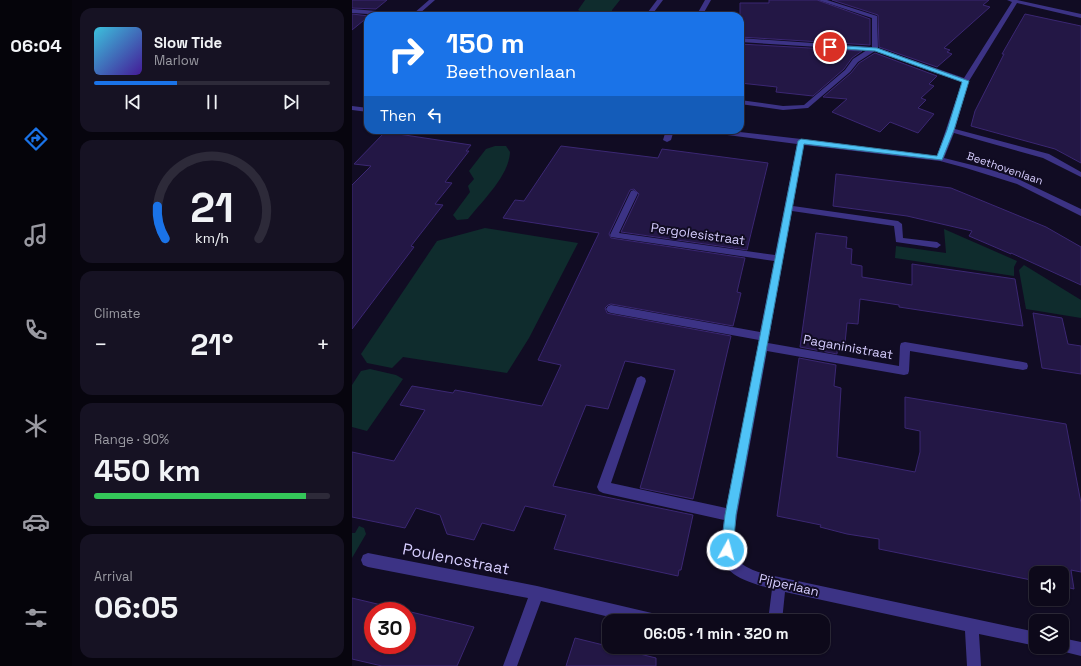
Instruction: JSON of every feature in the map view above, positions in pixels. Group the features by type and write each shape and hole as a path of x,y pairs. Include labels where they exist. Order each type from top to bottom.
{"street":[{"path":"418,12 432,0"},
{"path":"651,12 660,0"},
{"path":"701,12 708,0"},
{"path":"821,0 875,17 875,49"},
{"path":"940,159 951,130 966,81 1011,1 1081,16"},
{"path":"352,11 368,12"},
{"path":"744,40 875,49 966,81"},
{"path":"744,102 790,108 806,107 848,72 850,66 868,52 875,49"},
{"path":"352,108 364,110"},
{"name":"Beethovenlaan","path":"951,130 1046,156 1081,174"},
{"path":"667,140 669,134"},
{"name":"Beethovenlaan","path":"739,134 940,159 975,167 1011,179 1045,194 1081,213"},
{"name":"Pijperlaan","path":"801,141 731,515 727,550 732,566 747,575 780,584 1029,637"},
{"name":"Pergolesistraat","path":"634,193 614,235 779,259"},
{"path":"789,208 898,224 899,240 937,246"},
{"path":"611,309 763,342"},
{"name":"Paganinistraat","path":"763,342 904,371 905,346 1023,366"},
{"path":"641,381 603,487 731,515"},
{"name":"Poulencstraat","path":"368,560 537,593 626,614"},
{"path":"776,614 780,584"},
{"path":"510,666 537,593"},
{"path":"972,625 974,666"},
{"path":"1069,646 1081,649"}],"green space":[{"path":"585,0 620,0 612,12 582,12 578,10"},
{"path":"495,146 506,146 510,152 509,161 505,170 494,187 468,219 457,220 453,215 470,192 468,186 474,179 469,171 486,149"},
{"path":"485,228 578,243 529,338 507,373 403,357 392,368 367,363 361,354 437,241"},
{"path":"944,229 1017,261 1014,267 1014,276 895,258 896,246 946,253"},
{"path":"1024,265 1081,300 1081,318 1026,309 1019,270"},
{"path":"370,369 396,375 403,379 367,431 352,427 352,385 361,371"},
{"path":"359,526 364,528 366,534 352,558 352,533 355,533"}],"building":[{"path":"352,0 387,0 376,9 352,8"},
{"path":"769,0 817,0 870,19 870,45 744,37 744,12 740,12 740,3 769,3"},
{"path":"832,0 989,0 983,5 990,7 944,48 950,50 947,52 952,54 937,67 879,47 878,15"},
{"path":"352,14 364,15 364,20 352,30"},
{"path":"1025,14 1081,26 1081,163 1055,149 971,126 975,111 1004,54 1002,54"},
{"path":"744,44 862,51 852,58 844,69 813,96 776,92 777,87 744,83"},
{"path":"875,53 937,76 929,84 934,86 921,98 926,100 918,108 934,114 918,133 890,122 880,132 832,112 847,99 823,97 851,73 859,63"},
{"path":"383,134 398,134 471,145 466,151 469,151 445,182 452,183 435,204 443,205 411,246 414,247 352,329 352,185 371,166 354,164"},
{"path":"561,146 658,158 662,149 768,163 747,250 621,232 639,194 634,189 630,190 609,234 611,238 745,258 737,292 741,293 733,326 611,304 605,308 607,313 611,314 731,336 693,499 640,488 675,370 625,361 608,409 586,405 553,486 693,515 681,570 679,570 678,576 554,549 566,515 525,506 514,531 482,523 474,540 447,534 440,515 416,508 405,528 352,517 352,452 394,461 425,410 400,405 412,386 453,393 455,390 542,406 561,365 538,360 599,233 503,218 515,200 524,201"},
{"path":"836,174 951,188 1046,227 1081,247 1081,285 1011,253 969,236 972,231 907,216 833,206"},
{"path":"816,233 847,237 846,248 852,249 851,264 862,266 862,277 912,285 912,264 1015,279 1023,326 899,307 899,305 860,299 858,324 847,323 845,343 838,342 837,354 800,347"},
{"path":"1033,313 1062,318 1068,344 1081,346 1081,374 1042,368"},
{"path":"799,358 836,365 834,386 841,388 837,457 915,472 920,452 920,431 905,428 905,397 1066,424 1081,503 1081,572 1071,570 1074,589 1069,588 1069,566 1029,566 1029,580 879,549 879,539 847,534 820,527 821,525 777,516"},
{"path":"352,598 369,602 364,602 364,654 416,654 416,613 474,627 457,666 382,666 352,659"},
{"path":"575,638 602,645 602,654 640,654 656,658 656,666 566,666"}],"route":[{"path":"727,550 731,515 801,141 940,159 951,130 966,81 875,49 830,47"}]}
